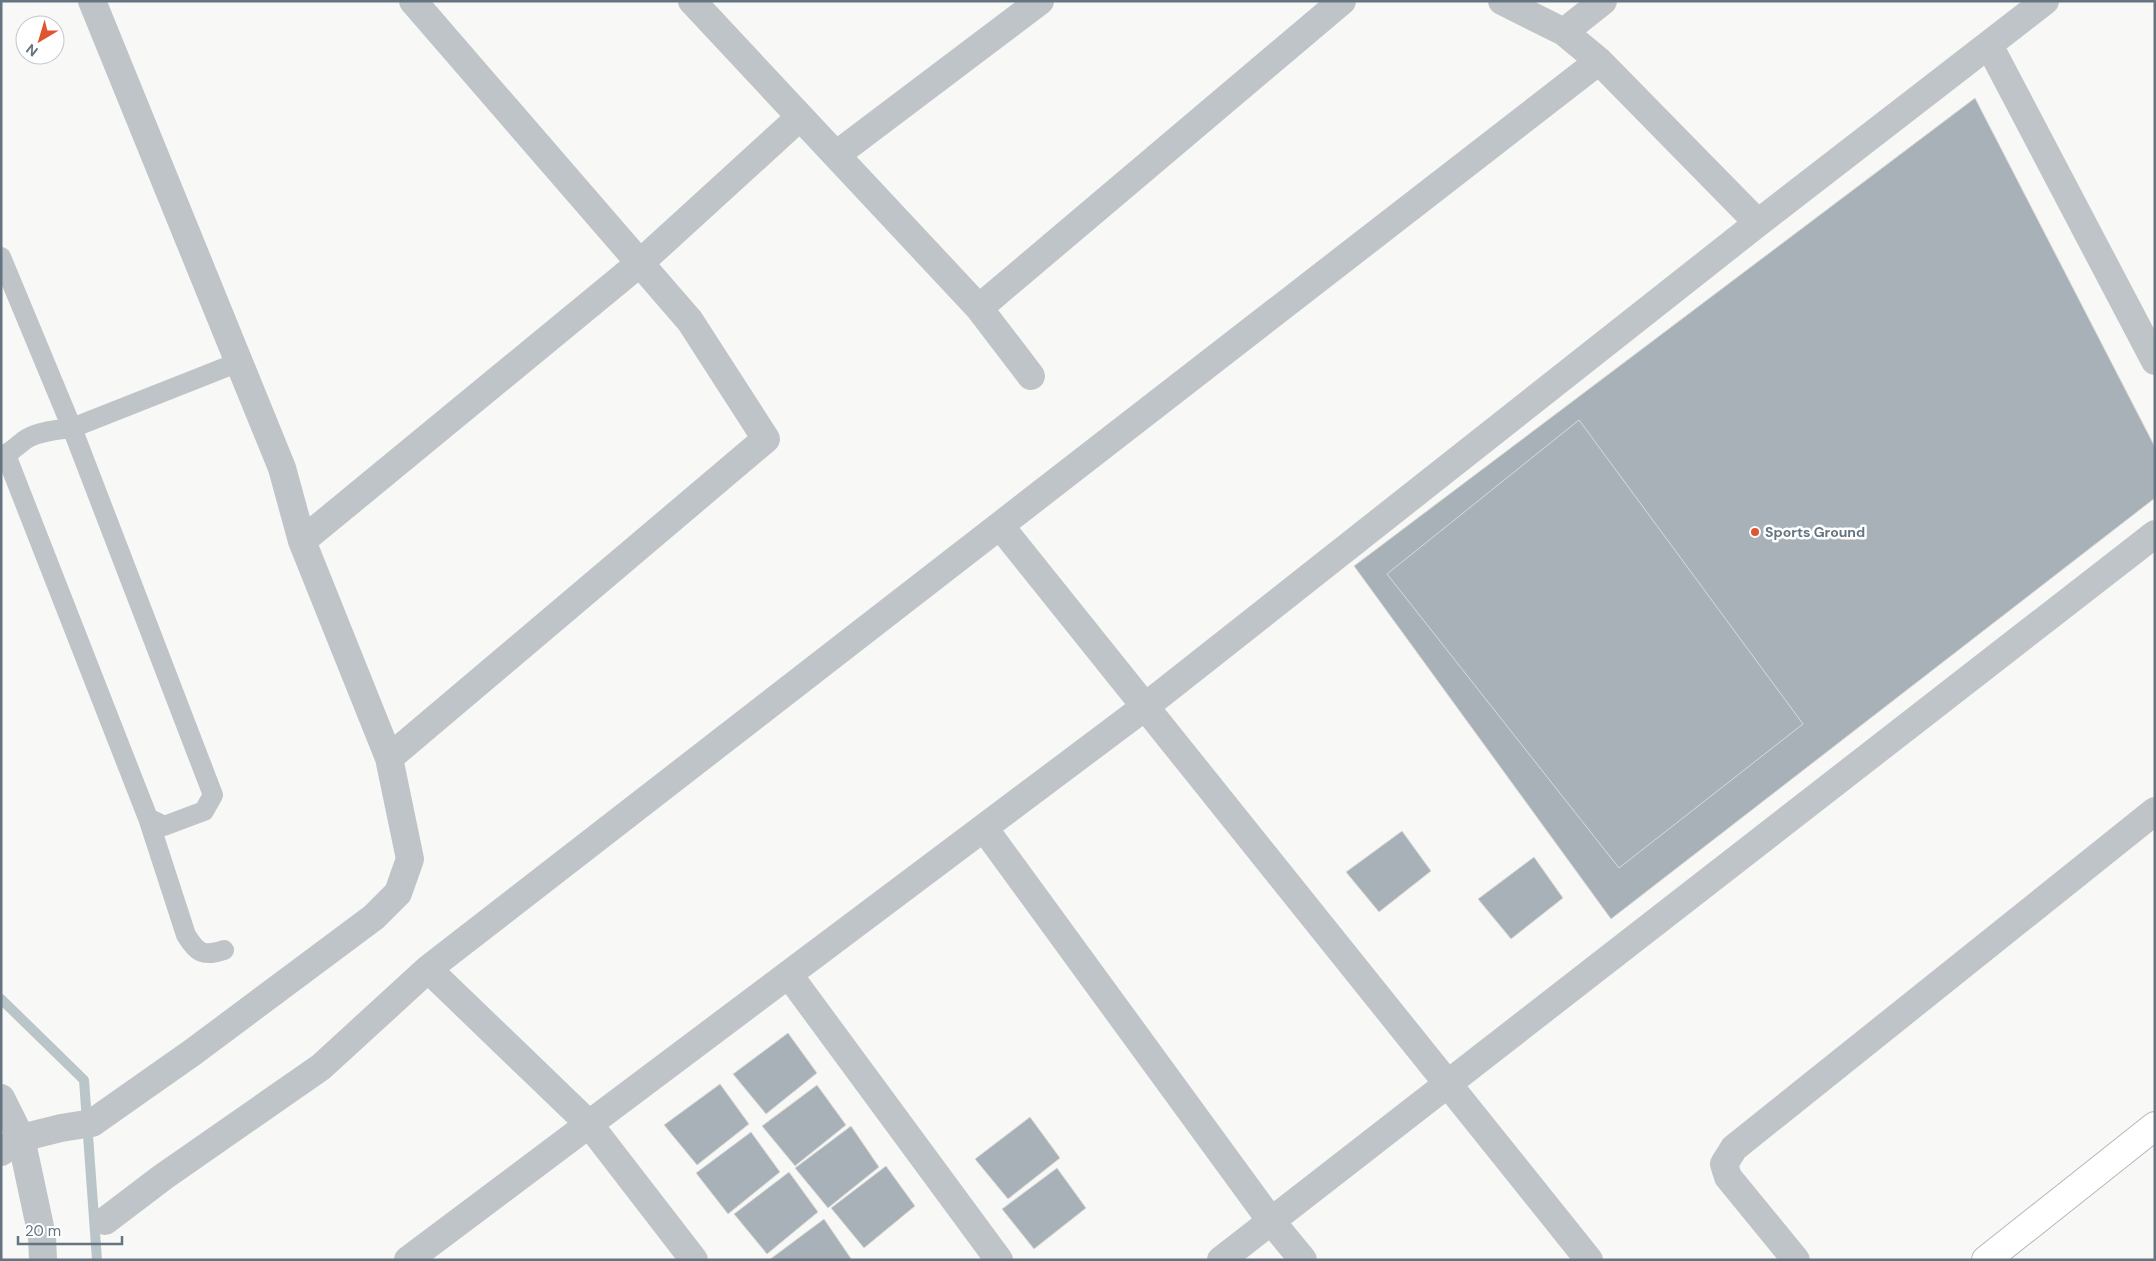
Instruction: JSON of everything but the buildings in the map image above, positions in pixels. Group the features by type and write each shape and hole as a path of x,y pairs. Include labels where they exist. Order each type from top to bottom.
{"street":[{"path":"11,1145 61,1128 92,1123 193,1052 374,917 398,893 410,859 389,758 302,541 282,468 92,1"},
{"path":"389,758 766,439 690,321 413,1"},
{"path":"836,155 1040,1"},
{"path":"979,308 1342,1"},
{"path":"1502,1 1564,32 1599,61 1758,223"},
{"path":"1564,32 1603,1"},
{"path":"408,1260 1146,706 1758,223 2045,1"},
{"path":"701,4 800,117 979,308 1031,376"},
{"path":"1990,45 2155,361"},
{"path":"105,1221 163,1177 321,1067 428,969 1599,61"},
{"path":"302,541 640,263 800,117"},
{"path":"1000,527 1146,706 1589,1260"},
{"path":"1221,1260 2155,534"},
{"path":"1796,1260 1728,1176 1724,1164 1734,1148 2155,811"},
{"path":"984,828 1271,1221 1303,1260"},
{"path":"428,969 589,1124 694,1260"},
{"path":"789,974 998,1260"},
{"path":"1,1098 11,1145 42,1236 43,1260"},
{"path":"1986,1260 2155,1126"}],"lane":[{"path":"1,257 72,428 213,795 204,811 164,826 148,818"},
{"path":"224,950 209,954 195,949 186,935 148,818 4,456 28,438 43,432 72,428 239,362"}],"waterway":[{"path":"1,999 84,1080 97,1260"}],"place":[{"name":"Sports Ground","path":"1755,532"}]}
